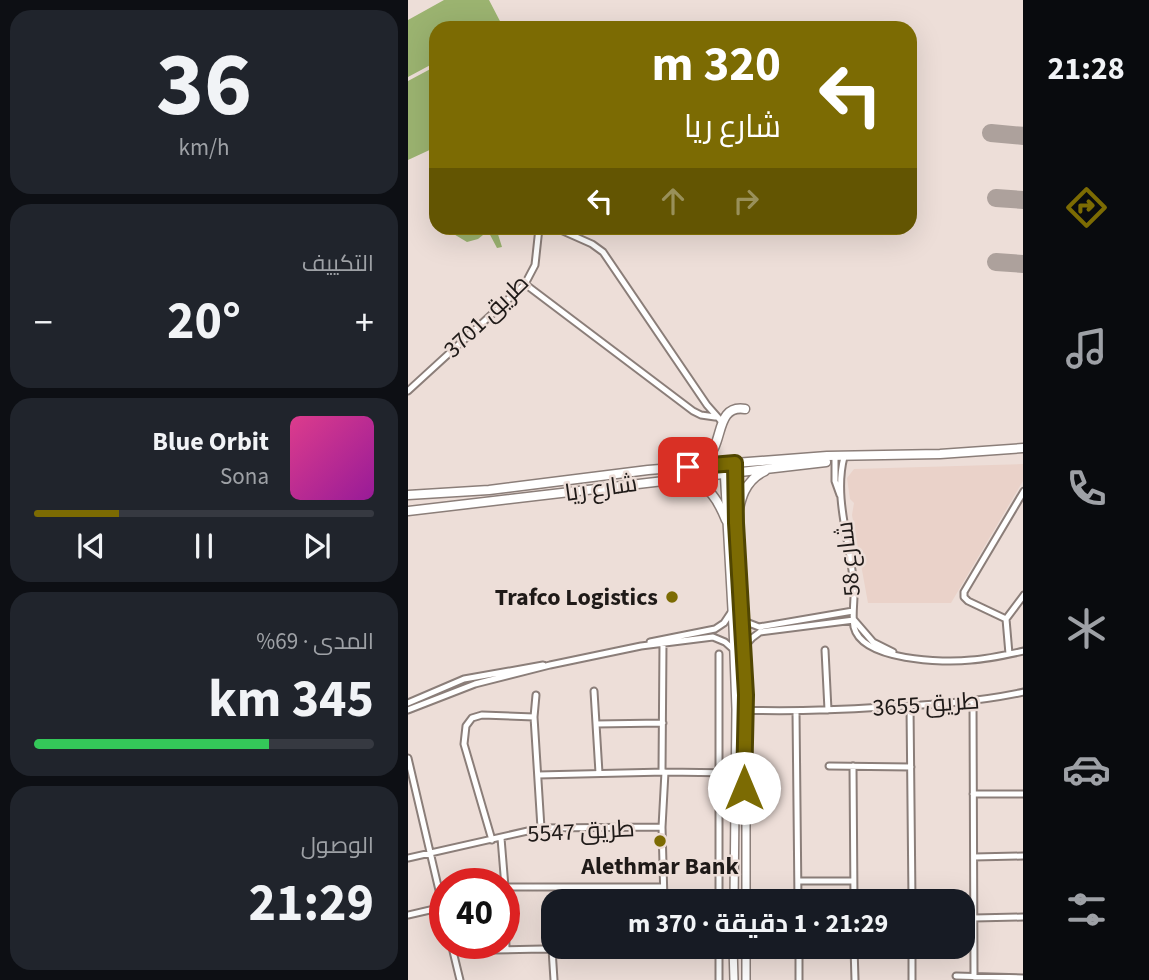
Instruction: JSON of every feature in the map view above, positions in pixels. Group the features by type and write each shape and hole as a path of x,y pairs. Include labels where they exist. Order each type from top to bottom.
{"main road":[{"path":"688,467 712,451 719,419 733,410 745,409"},
{"name":"شارع ريا","path":"409,495 489,490 688,467 724,468 839,458 1023,448"},
{"name":"شارع ريا","path":"735,467 776,467 827,462 839,458"},
{"path":"736,523 740,499 748,484 760,473 776,467"},
{"name":"شارع ريا","path":"408,511 682,477 724,468"},
{"path":"682,477 698,482 709,490 726,520"}],"street":[{"name":"طريق 3701","path":"408,391 525,284 535,265 538,235"},
{"path":"572,235 592,244 603,253 719,419"},
{"path":"525,284 693,411 719,419"},
{"name":"شارع 58","path":"839,458 835,481 841,497 852,573 854,620"},
{"path":"735,467 745,710 746,889"},
{"path":"724,468 736,709 734,889"},
{"path":"1006,620 964,597 967,587 1021,502 1023,491"},
{"path":"1009,654 1006,620 1023,594"},
{"path":"641,646 715,629 724,623 732,611"},
{"path":"741,620 759,627 853,611"},
{"path":"743,648 754,635 763,631 854,620 857,632 869,645 891,655 958,661 1023,650"},
{"path":"408,710 463,687 641,646 713,637 725,642 734,651"},
{"name":"طريق 5547","path":"663,644 663,887"},
{"path":"825,650 828,710"},
{"path":"719,654 719,889"},
{"path":"408,703 464,679 550,665"},
{"path":"594,691 599,773"},
{"name":"طريق 3655","path":"736,709 796,711 910,706 973,701 1023,692"},
{"path":"536,695 534,717 541,828"},
{"path":"973,701 974,889"},
{"path":"910,706 912,889"},
{"path":"796,711 798,889"},
{"path":"491,840 465,744 466,726 472,718 482,715 534,717"},
{"path":"596,724 663,723"},
{"path":"408,758 434,868"},
{"path":"829,766 911,767"},
{"path":"853,766 853,889"},
{"path":"538,775 735,773"},
{"path":"973,794 1023,794"},
{"name":"طريق 5547","path":"408,858 541,828 662,827"},
{"name":"طريق 5547","path":"501,838 503,868"},
{"path":"974,856 1023,856"},
{"path":"798,881 853,881"},
{"path":"520,887 663,887"},
{"path":"408,915 429,910"},
{"path":"975,918 1023,917"},
{"path":"520,950 541,949"},
{"path":"454,959 457,979"},
{"path":"553,959 554,980"},
{"path":"719,959 719,980"},
{"path":"733,959 734,980"},
{"path":"746,959 746,980"},
{"path":"799,959 799,980"},
{"path":"854,959 855,980"},
{"path":"912,959 912,980"},
{"path":"974,959 974,977"},
{"path":"956,976 1023,978"}],"shaded area":[{"path":"1023,464 1023,481 951,603 868,603 852,515 854,503 850,499 847,478 854,469"}],"green space":[{"path":"444,0 489,0 500,21 429,21 429,66 408,77 408,20"},
{"path":"429,70 429,150 408,160 408,81"},
{"path":"455,235 483,235 478,239 467,242"},
{"path":"490,235 498,235 502,247 497,248"}],"taxiway":[{"path":"991,133 1024,136"},
{"path":"996,198 1024,200"},
{"path":"996,262 1024,264"}],"place":[{"name":"Trafco Logistics","path":"672,597"},
{"name":"Alethmar Bank","path":"660,841"}],"route":[{"path":"688,467 735,463 746,695 744,788"}]}
